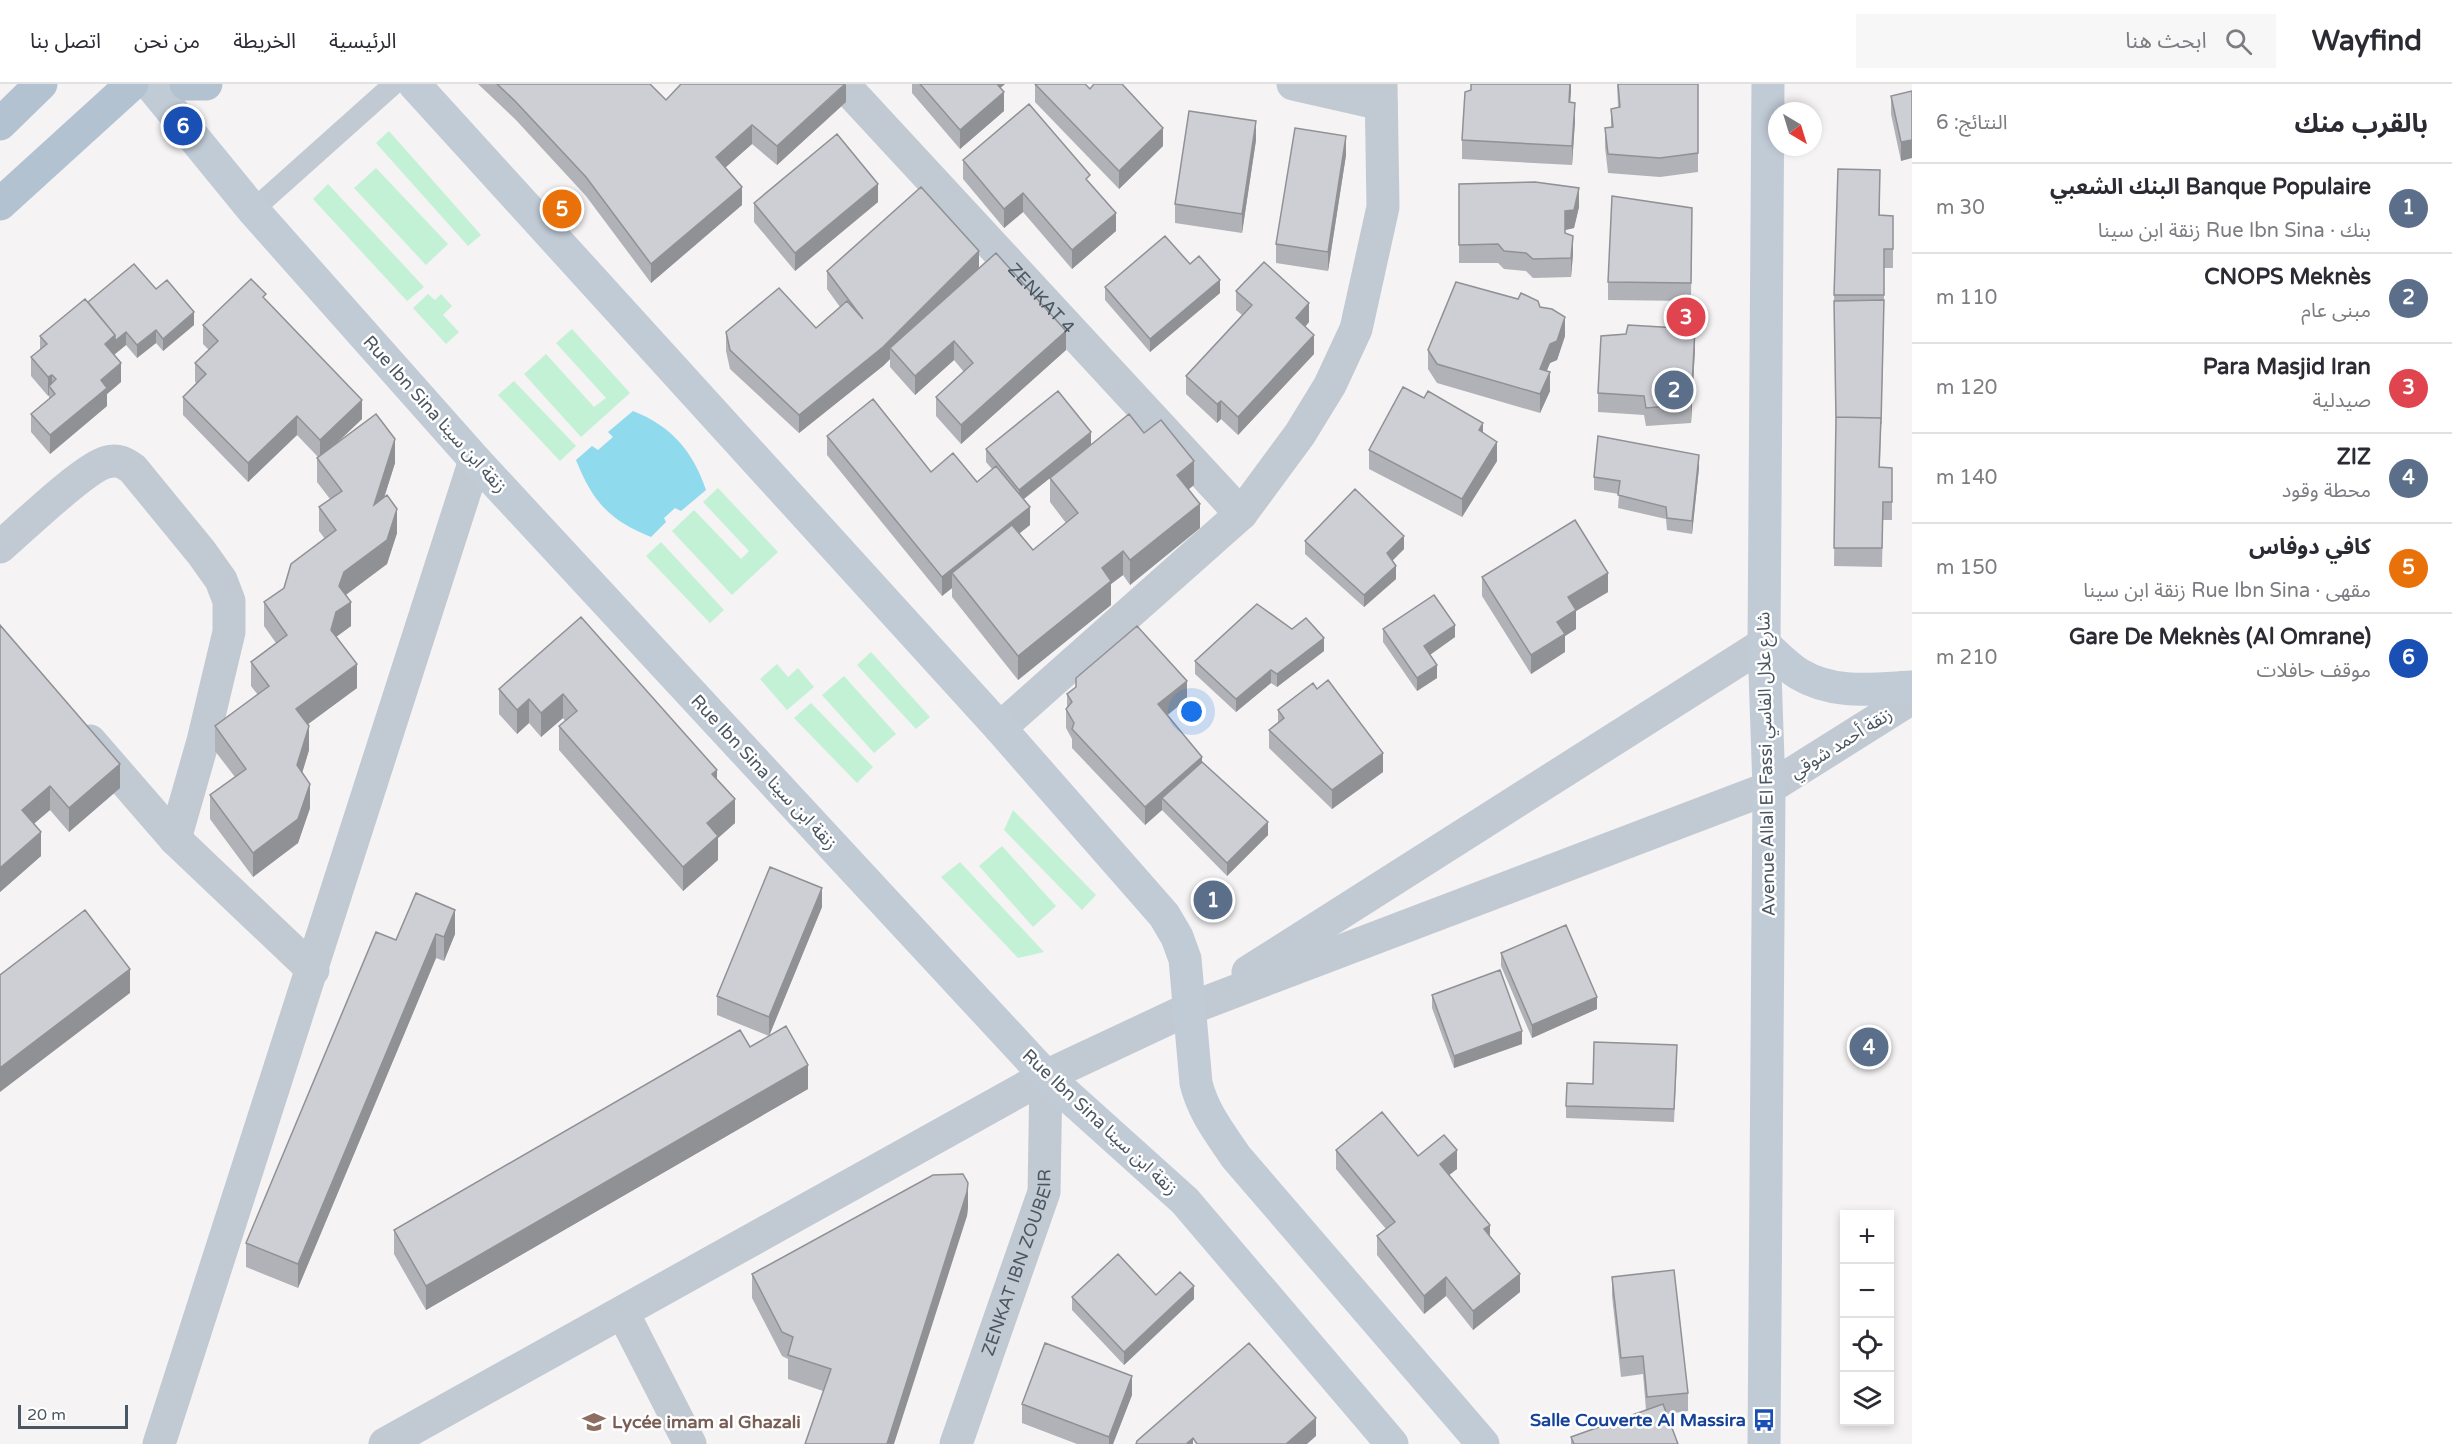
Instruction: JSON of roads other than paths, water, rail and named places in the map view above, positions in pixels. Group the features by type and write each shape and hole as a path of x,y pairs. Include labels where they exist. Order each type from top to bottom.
{"main road":[{"path":"0,124 41,84"},
{"path":"0,204 132,84"},
{"name":"Rue Ibn Sina زنقة ابن سينا","path":"150,84 253,210 475,460 1046,1076 1185,1201 1392,1444"},
{"path":"186,84 206,84"},
{"path":"414,84 1000,728 1164,915 1177,937 1185,959 1196,1083 1201,1101 1210,1119 1236,1157 1483,1444"},
{"name":"Avenue Allal El Fassi شارع علال الفاسي","path":"1764,1444 1769,789 1764,644 1768,84"},
{"path":"1764,644 1797,673 1836,688 1862,690 1912,687"}],"street":[{"name":"ZENKAT 4","path":"843,84 1241,514"},
{"path":"1000,728 1241,514 1299,434 1330,385 1356,329 1383,207 1381,94 1293,84"},
{"path":"159,1444 475,460"},
{"path":"0,547 85,474 105,462 116,461 126,463 133,469 221,580 229,601 229,633 203,741 175,839"},
{"path":"385,1444 1046,1076 1191,1008 1764,644"},
{"name":"زنقة أحمد شوقي","path":"1191,1008 1769,789 1912,698"},
{"path":"69,716 175,839 313,970"},
{"name":"ZENKAT IBN ZOUBEIR","path":"956,1444 1044,1192 1046,1076"},
{"path":"623,1313 690,1444"}],"lane":[{"path":"253,210 394,84"}],"water":[{"path":"633,411 659,424 679,442 694,463 706,490 681,511 675,508 664,518 666,522 651,537 624,524 604,508 582,475 576,460 592,446 598,450 613,437 608,432"}],"place":[{"name":"Gare De Meknès (Al Omrane)","path":"183,126"},
{"name":"كافي دوفاس","path":"562,209"},
{"name":"Para Masjid Iran","path":"1686,317"},
{"name":"CNOPS Meknès","path":"1674,390"},
{"name":"Banque Populaire البنك الشعبي","path":"1213,900"},
{"name":"ZIZ","path":"1869,1047"},
{"name":"Salle Couverte Al Massira","path":"1764,1420"},
{"name":"Lycée imam al Ghazali","path":"594,1422"}]}
